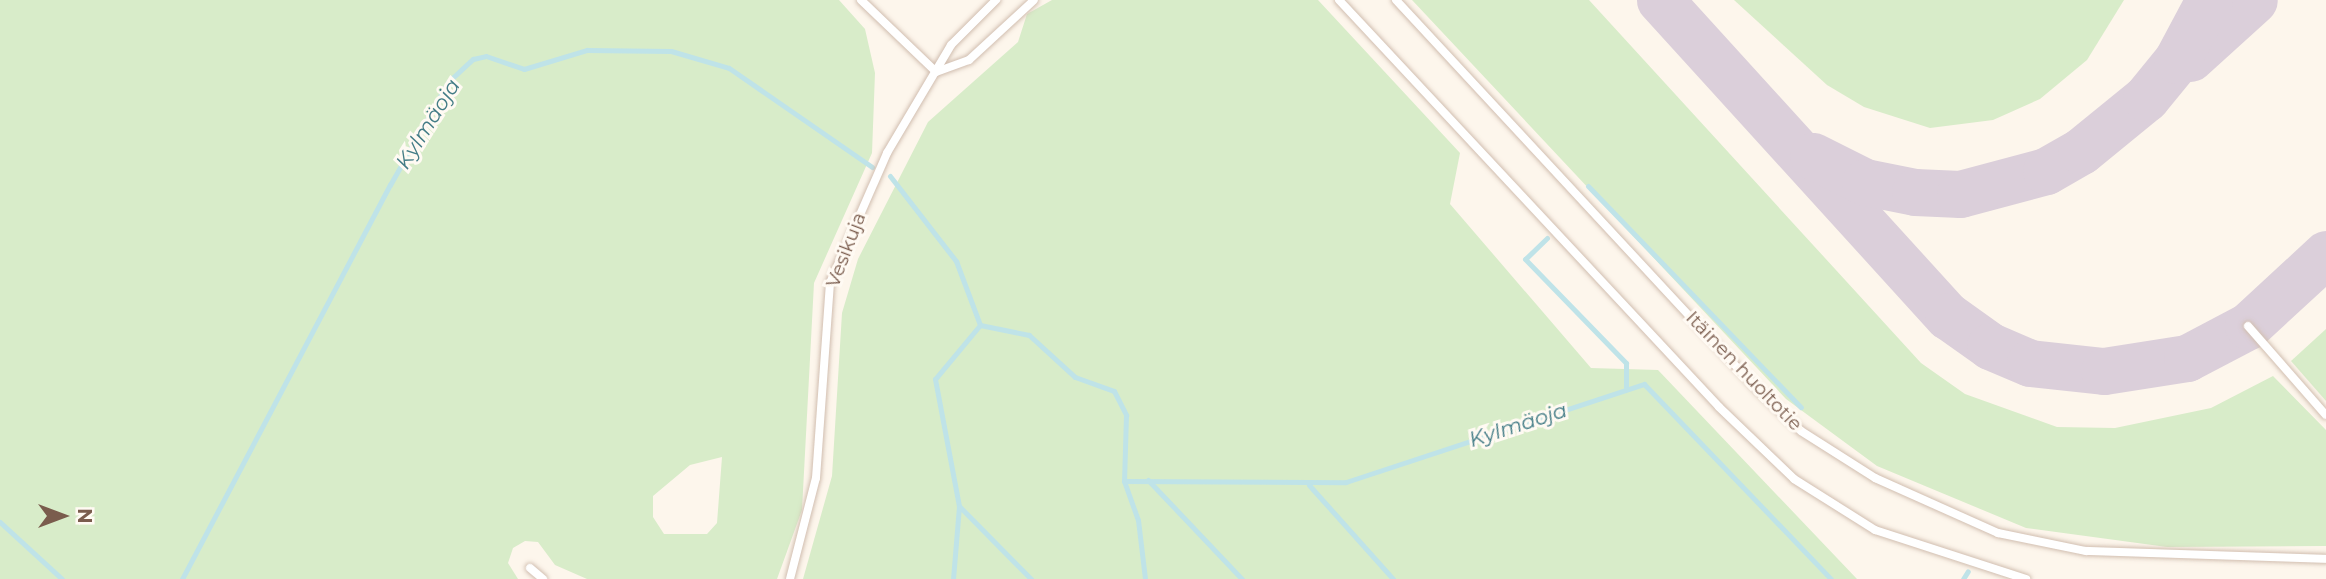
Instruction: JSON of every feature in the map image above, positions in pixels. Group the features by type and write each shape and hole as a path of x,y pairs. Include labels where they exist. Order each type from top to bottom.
{"lane":[{"path":"861,0 936,72 969,60 1034,0"},
{"name":"Vesikuja","path":"790,579 816,478 830,283 887,153 951,45 996,0"},
{"path":"1339,0 1718,407 1794,479 1875,530 2026,579"},
{"name":"Itäinen huoltotie","path":"1396,0 1758,390 1801,431 1875,478 1998,533 2086,551 2326,559"},
{"path":"2248,326 2326,415"},
{"path":"530,568 543,579"}],"green space":[{"path":"0,0 839,0 865,29 875,73 872,153 814,283 802,510 777,579 587,579 555,565 538,542 525,541 513,548 508,563 518,579 0,579","holes":["722,457 717,523 707,534 664,534 653,517 653,496 690,465"]},
{"path":"1052,0 1318,0 1460,153 1450,204 1591,368 1658,370 1857,579 803,579 832,476 842,313 858,259 928,122 1018,42 1027,14"},
{"path":"1412,0 1589,0 1921,363 1965,394 2057,427 2115,428 2211,408 2273,376 2326,430 2326,546 2167,547 2026,528 1877,466 1786,399"},
{"path":"1734,0 2124,0 2087,60 2040,99 1993,120 1930,128 1864,107 1827,85"},
{"path":"2326,329 2326,401 2291,361"}],"waterway":[{"name":"Kylmäoja","path":"182,579 390,185 448,82 473,59 486,56 524,69 587,50 671,51 729,68 872,167"},
{"name":"Kylmäoja","path":"890,176 956,261 980,325 1029,335 1075,377 1114,391 1126,415 1124,481 1138,520 1145,579"},
{"path":"1588,186 1801,407"},
{"path":"1547,238 1525,259 1626,363 1626,387"},
{"path":"980,325 935,379 959,506 1031,579"},
{"name":"Kylmäoja","path":"1124,481 1346,482 1644,384 1831,579"},
{"path":"1148,480 1242,579"},
{"path":"1309,485 1393,579"},
{"path":"953,579 959,506"},
{"name":"Kylmäoja","path":"0,522 62,579"},
{"path":"1963,579 1968,571"}],"taxiway":[{"path":"1660,0 1948,316 1990,346 2030,363 2104,371 2187,358 2248,326 2326,254"},
{"path":"1813,156 1865,182 1915,192 1960,194 2046,171 2081,151 2146,98 2177,60 2209,0"},
{"path":"2190,58 2254,0"}]}
